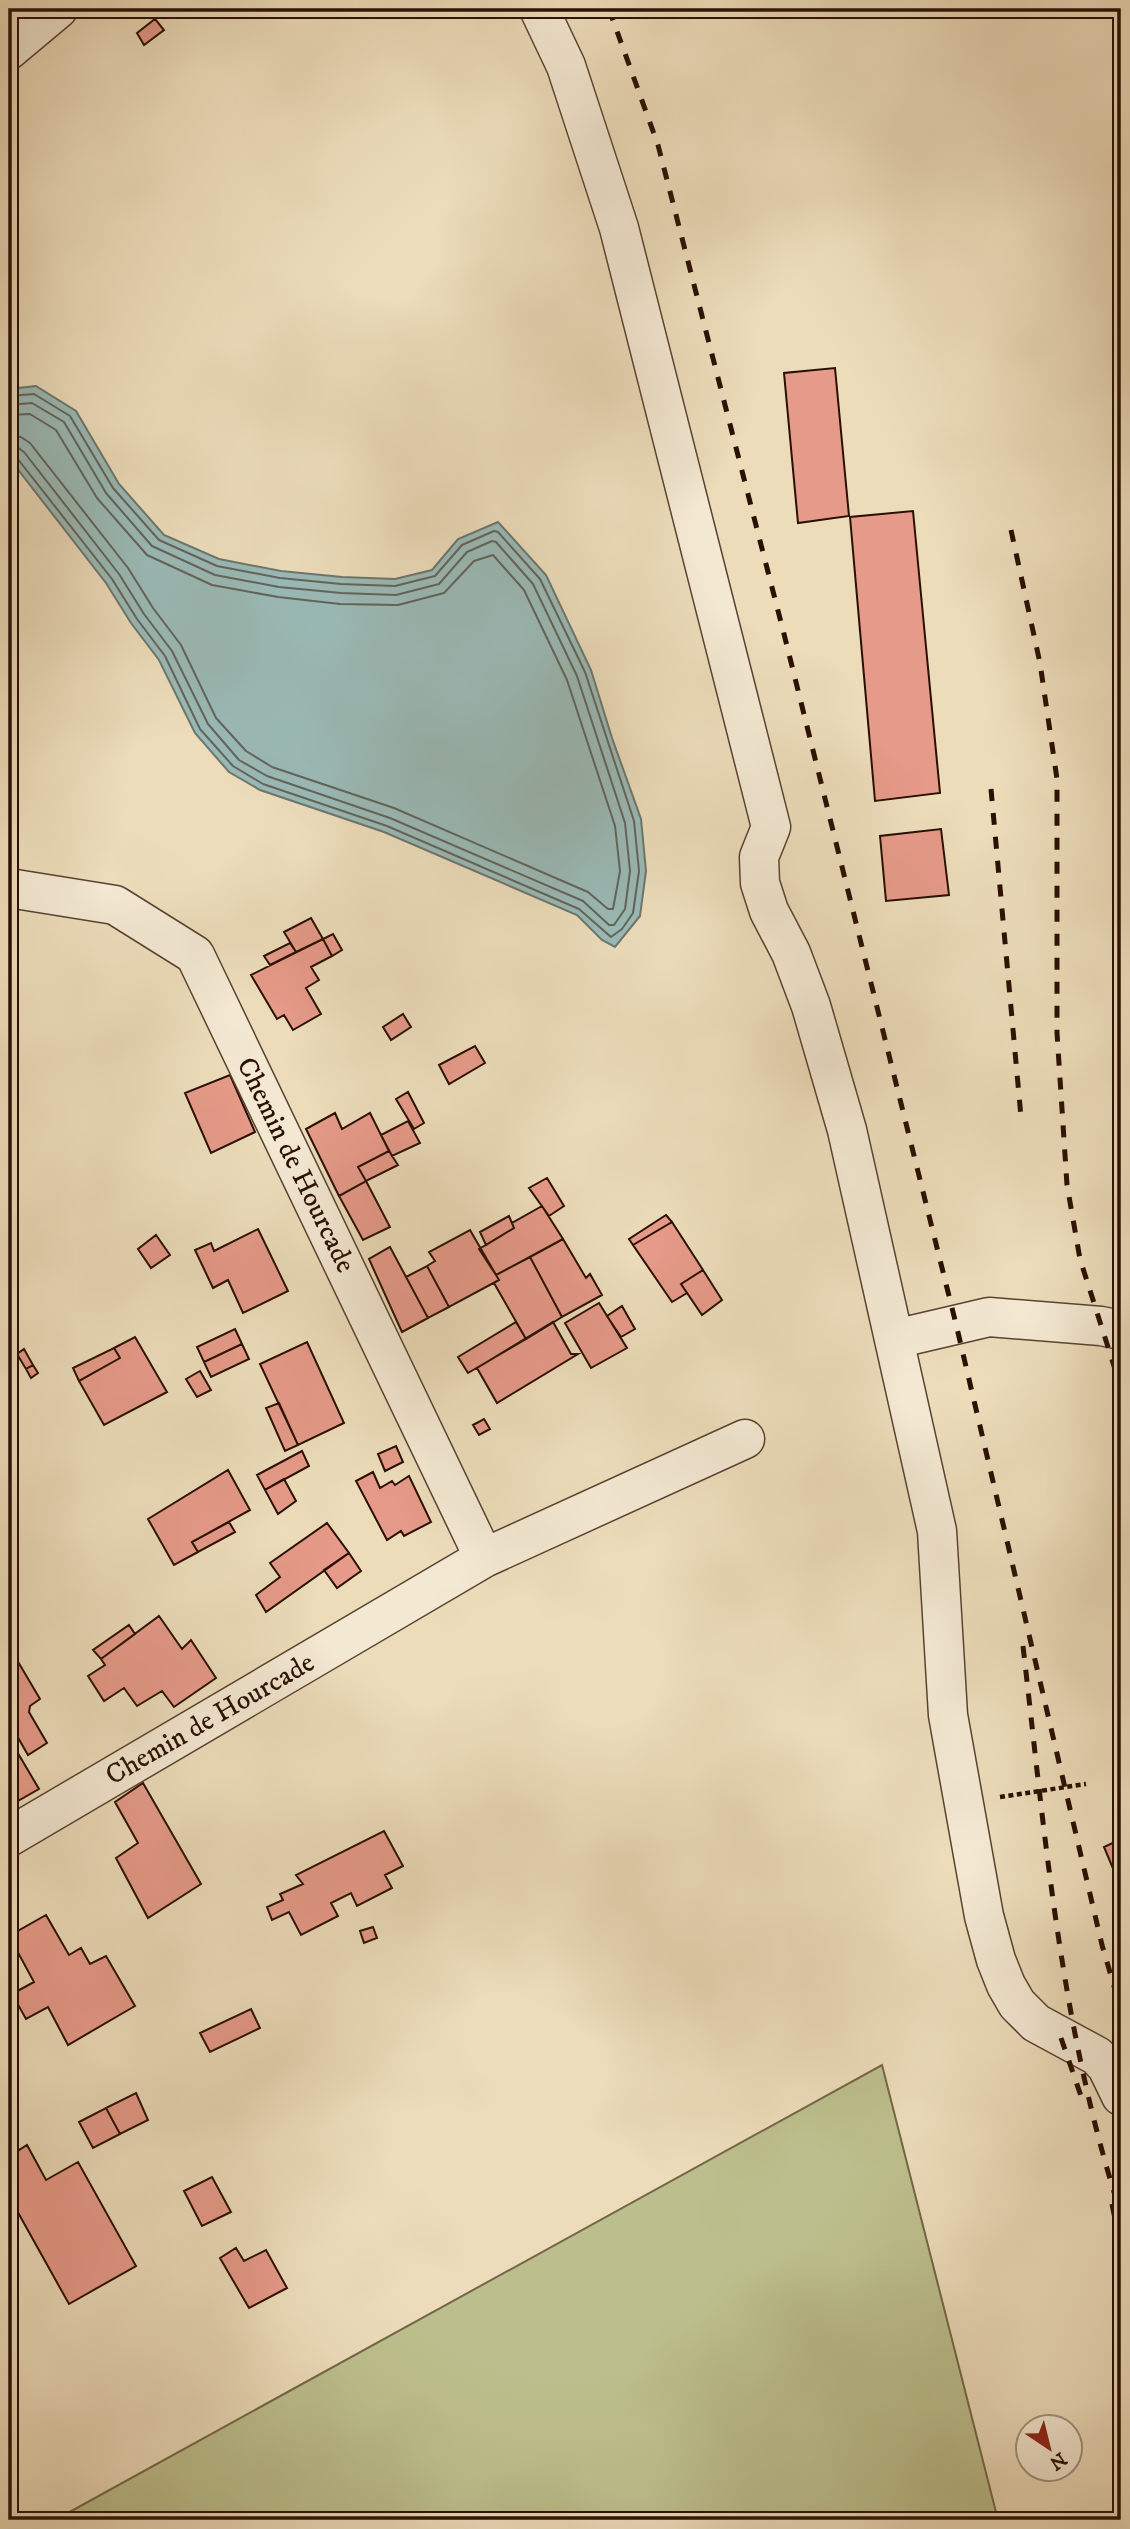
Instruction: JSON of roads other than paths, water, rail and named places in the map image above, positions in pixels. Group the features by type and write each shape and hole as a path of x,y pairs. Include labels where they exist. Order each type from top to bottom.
{"street":[{"path":"9,50 58,9"},
{"path":"539,9 566,66 619,228 771,827 759,857 760,883 769,911 791,953 811,1006 847,1130 937,1531 948,1715 984,1916 1006,1985 1017,2004 1036,2023 1097,2056 1107,2067 1121,2096"},
{"name":"Chemin de Hourcade","path":"9,888 114,905 195,955 484,1558"},
{"path":"895,1339 989,1317 1101,1325 1121,1330"},
{"name":"Chemin de Hourcade","path":"9,1837 484,1558 745,1439"}],"water":[{"path":"36,386 76,411 119,484 164,535 219,559 281,571 395,579 432,570 458,539 498,522 546,575 591,670 641,819 646,871 640,916 615,947 602,940 577,915 384,832 260,790 229,772 195,733 159,660 106,583 9,458 9,389"}],"railway":[{"path":"609,9 658,145 783,630 956,1324 1102,1945 1121,2010"},
{"path":"1011,530 1040,663 1057,779 1057,1033 1067,1185 1080,1259 1121,1388"},
{"path":"991,789 1021,1117"},
{"path":"1023,1646 1048,1861 1069,2004 1100,2145 1121,2214"},
{"path":"1061,2038 1081,2096"},
{"path":"1112,2204 1121,2248"}]}
